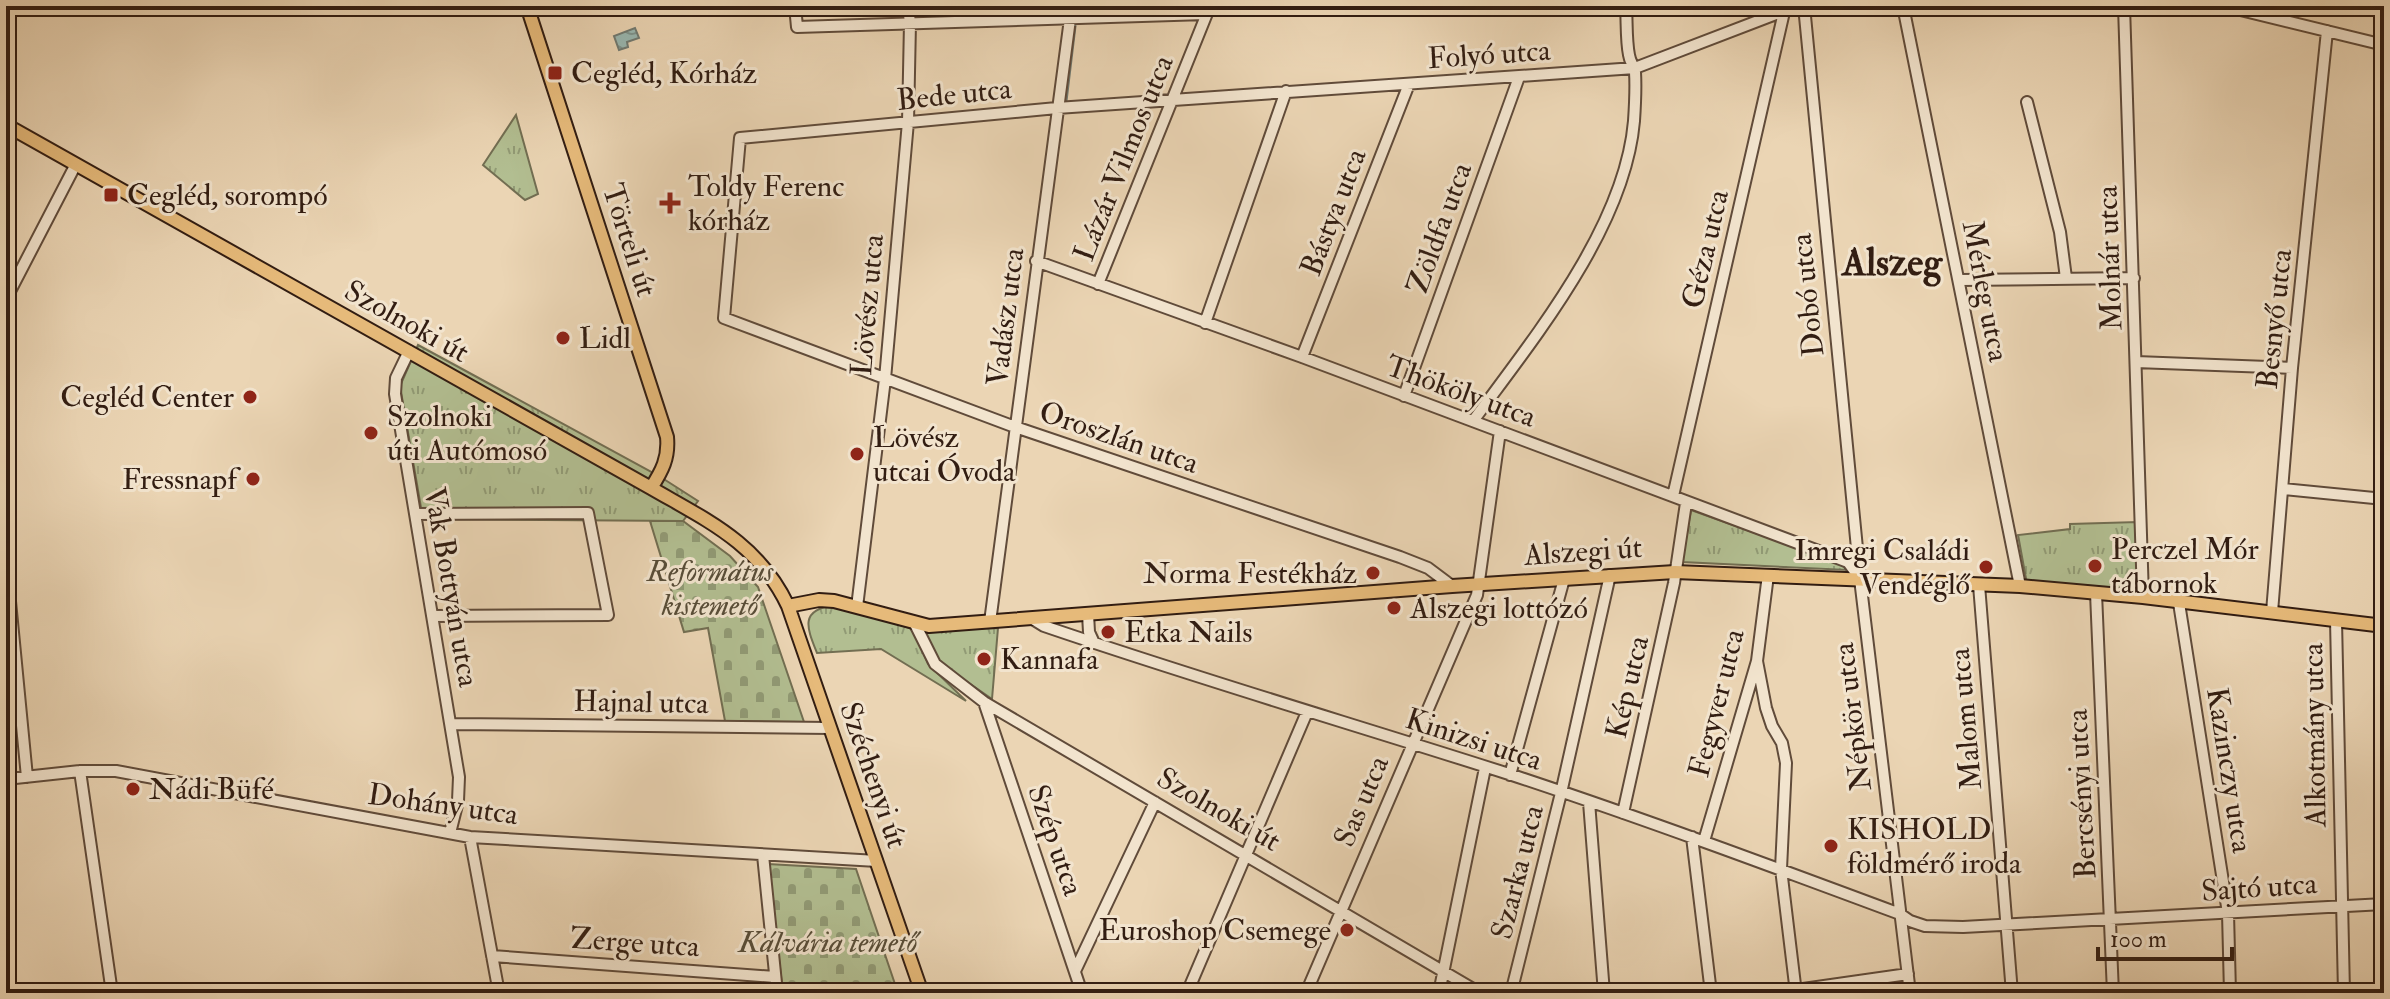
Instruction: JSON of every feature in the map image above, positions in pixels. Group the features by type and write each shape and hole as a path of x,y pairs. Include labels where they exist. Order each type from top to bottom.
{"main road":[{"name":"Törteli út","path":"527,6 667,437 665,462 651,488"},
{"name":"Szolnoki út","path":"6,125 733,536 754,554 772,577"},
{"name":"Alszegi út","path":"788,606 819,600 834,601 929,626 1675,572 2020,586 2143,597 2384,626"},
{"name":"Széchenyi út","path":"772,577 788,606 922,993"},
{"path":"798,634 795,624 802,611 819,600"}],"street":[{"path":"795,6 797,27 910,23 1057,12 1070,19 1208,10"},
{"name":"Lövész utca","path":"857,607 885,379 908,122 908,6"},
{"path":"1473,421 1562,294 1604,222 1628,158 1634,121 1635,68 1629,55 1626,6"},
{"name":"Folyó utca","path":"1173,99 1635,68 1797,6"},
{"name":"Dobó utca","path":"1804,6 1860,579"},
{"name":"Mérleg utca","path":"1903,6 2020,586"},
{"name":"Molnár utca","path":"2124,6 2143,597"},
{"path":"2224,6 2260,10 2384,45"},
{"name":"Lázár Vilmos utca","path":"1098,284 1208,10"},
{"name":"Géza utca","path":"1673,496 1784,12"},
{"name":"Vadász utca","path":"990,622 1070,19"},
{"name":"Besnyő utca","path":"2272,612 2292,368 2327,31"},
{"name":"Zöldfa utca","path":"1404,396 1519,77"},
{"name":"Bástya utca","path":"1302,357 1409,84"},
{"path":"1205,323 1286,91"},
{"name":"Bede utca","path":"724,318 740,138 1173,99"},
{"path":"2027,102 2060,232 2066,278"},
{"path":"6,299 76,164"},
{"name":"Thököly utca","path":"1036,261 1302,357 1848,562 1860,579"},
{"path":"1960,280 2134,278"},
{"name":"Oroszlán utca","path":"724,318 1015,427 1400,557 1428,568 1452,586"},
{"name":"Vak Bottyán utca","path":"409,351 395,386 460,790 450,833"},
{"path":"2136,362 2292,368"},
{"name":"Sas utca","path":"1306,993 1477,595 1500,431"},
{"path":"2283,489 2384,499"},
{"path":"1675,572 1686,503"},
{"path":"415,514 588,513 608,615 432,616"},
{"name":"Kép utca","path":"1623,813 1675,572"},
{"name":"Szarka utca","path":"1511,993 1561,793 1610,575"},
{"name":"Fegyver utca","path":"1704,841 1757,661 1768,575"},
{"path":"1510,775 1564,579"},
{"name":"Népkör utca","path":"1860,579 1910,993"},
{"name":"Malom utca","path":"1979,585 2012,993"},
{"path":"9,591 27,777"},
{"name":"Bercsényi utca","path":"2096,593 2113,993"},
{"name":"Kazinczy utca","path":"2179,603 2228,913 2230,993"},
{"path":"1088,614 1089,632 1094,643"},
{"name":"Kinizsi utca","path":"1031,618 1044,626 1094,643 1623,813 1900,914"},
{"name":"Alkotmány utca","path":"2336,620 2344,993"},
{"name":"Szolnoki út","path":"914,622 935,664 984,702 1480,993"},
{"path":"1757,661 1766,708 1782,743 1786,763 1781,869 1796,992 1908,974"},
{"name":"Szép utca","path":"984,702 1082,993"},
{"path":"1187,993 1307,712"},
{"name":"Hajnal utca","path":"451,724 830,728"},
{"path":"1439,993 1485,768"},
{"path":"80,771 112,993"},
{"name":"Dohány utca","path":"6,779 80,771 116,771 470,837 877,861"},
{"path":"1075,971 1155,802"},
{"path":"1589,802 1604,993"},
{"path":"470,837 499,993"},
{"path":"1692,837 1711,993"},
{"path":"763,855 777,993"},
{"name":"Sajtó utca","path":"1900,914 1925,926 2111,920 2384,904"},
{"name":"Zerge utca","path":"492,956 775,977"}],"green space":[{"path":"516,115 538,194 525,200 483,165"},
{"path":"418,345 659,476 698,501 683,521 423,519 400,386"},
{"path":"1691,510 1841,564 1847,570 1682,562"},
{"name":"Református kistemető","path":"650,521 683,521 730,556 758,587 804,722 725,721 708,628 684,632"},
{"path":"2138,522 2141,592 2027,584 2018,535 2070,529 2070,524"},
{"path":"834,605 910,628 928,664 966,701 881,649 817,653 809,628 811,616 823,607"},
{"path":"998,628 992,699 940,663 926,635 929,629"},
{"name":"Kálvária temető","path":"768,864 856,869 898,993 783,993"}],"water":[{"path":"635,28 639,38 627,42 628,47 619,50 614,36"}],"waterway":[{"path":"1077,11 1078,6"},
{"path":"1066,101 1075,26"}],"place":[{"name":"Cegléd, Kórház","path":"555,73"},
{"name":"Cegléd, sorompó","path":"111,195"},
{"name":"Toldy Ferenc kórház","path":"670,203"},
{"name":"Lidl","path":"563,338"},
{"name":"Cegléd Center","path":"250,397"},
{"name":"Szolnoki úti Autómosó","path":"371,433"},
{"name":"Lövész utcai Óvoda","path":"857,454"},
{"name":"Fressnapf","path":"253,479"},
{"name":"Perczel Mór tábornok","path":"2095,566"},
{"name":"Imregi Családi Vendéglő","path":"1986,567"},
{"name":"Norma Festékház","path":"1373,573"},
{"name":"Alszegi lottózó","path":"1394,608"},
{"name":"Etka Nails","path":"1108,632"},
{"name":"Kannafa","path":"984,659"},
{"name":"Nádi Büfé","path":"133,789"},
{"name":"KISHOLD földmérő iroda","path":"1831,846"},
{"name":"Euroshop Csemege","path":"1347,930"}],"district":[{"name":"Alszeg","path":"1892,262"}]}
